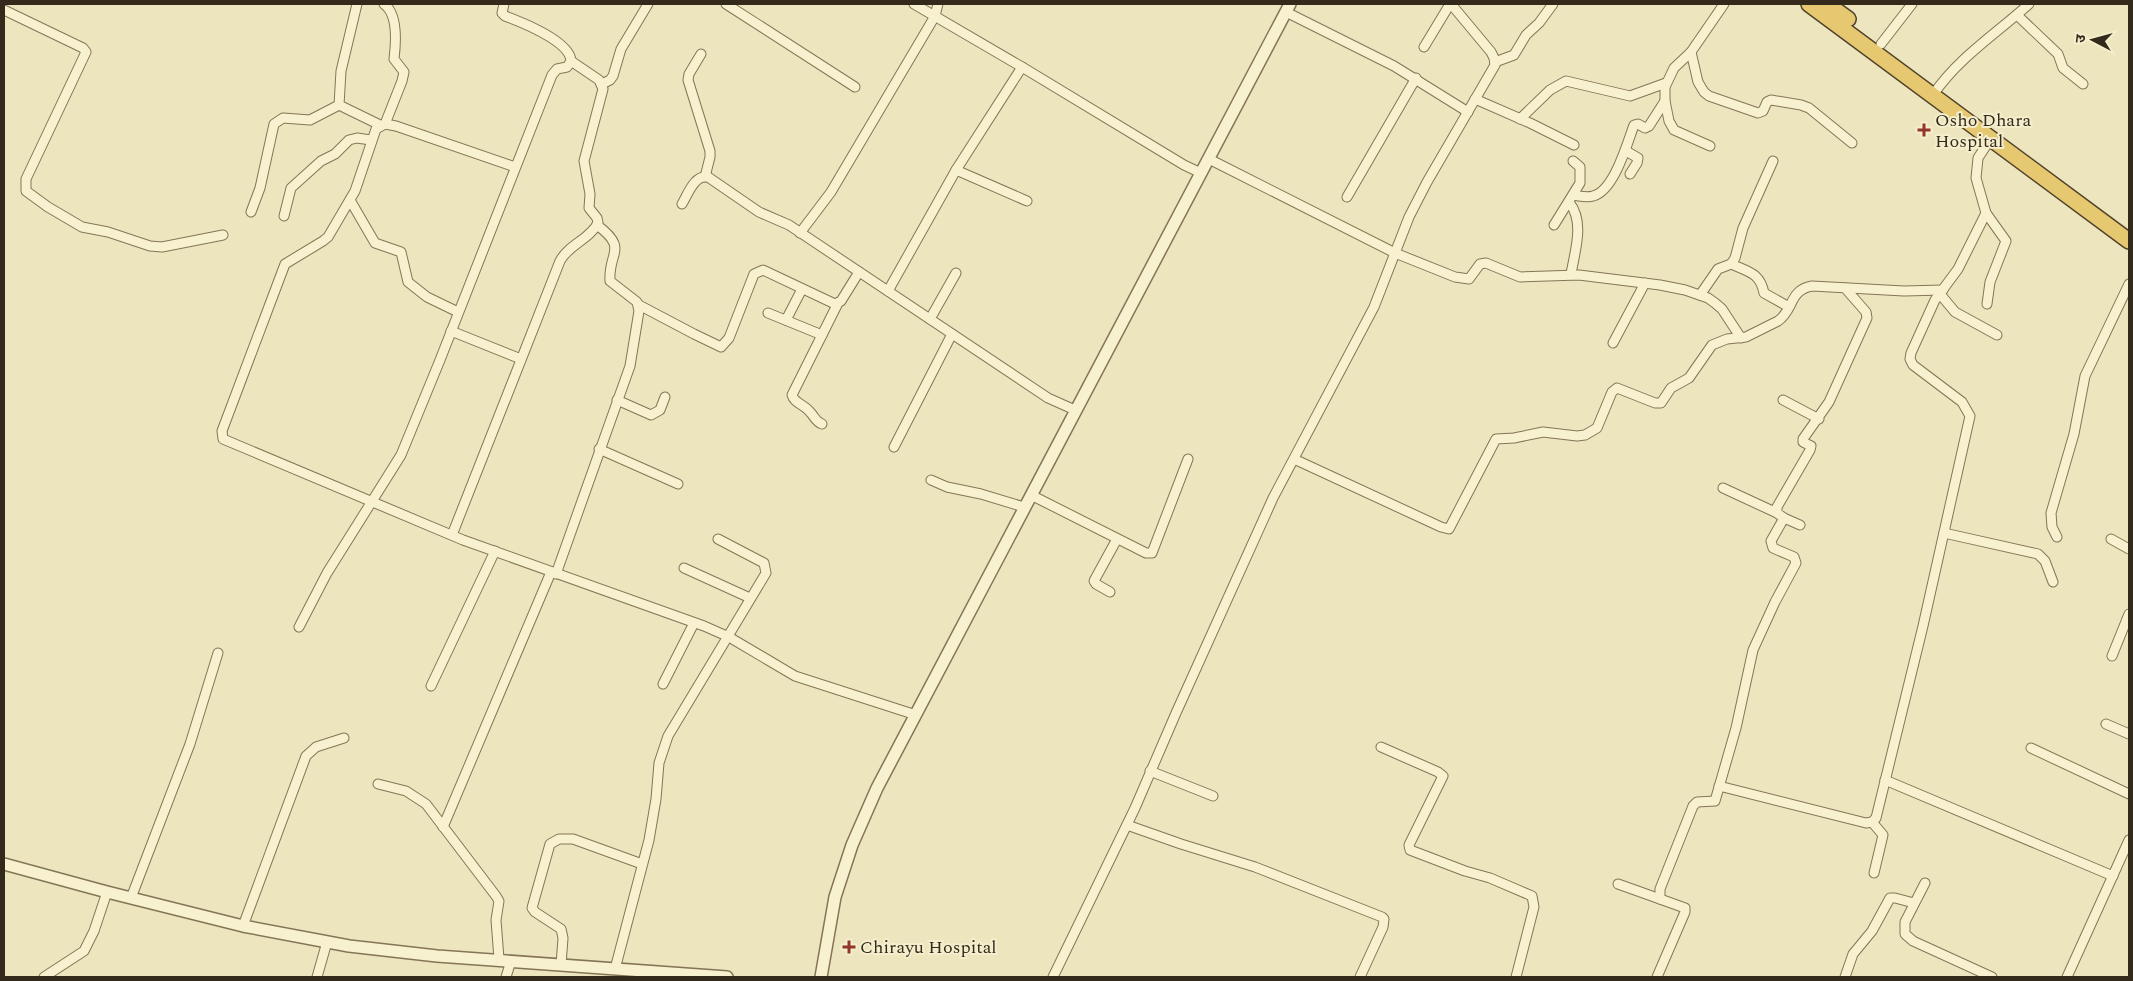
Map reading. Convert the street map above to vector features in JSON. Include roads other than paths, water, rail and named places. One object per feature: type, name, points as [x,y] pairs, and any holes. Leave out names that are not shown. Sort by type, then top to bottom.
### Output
[{"type":"highway","points":[[1809,4],[1936,91],[2129,229]]},
{"type":"highway","points":[[1827,4],[1881,44],[1991,138],[2129,241]]},
{"type":"street","points":[[339,105],[341,71],[357,4]]},
{"type":"street","points":[[384,4],[391,11],[392,16],[395,44],[394,59],[404,72],[400,86],[382,124],[376,128],[359,180],[350,200],[323,241],[285,264],[222,435],[229,442],[452,536],[729,637],[795,676],[916,715]]},
{"type":"street","points":[[452,536],[562,256],[591,233],[597,225],[597,218],[589,208],[590,194],[584,161],[602,94],[602,84],[592,74],[571,61],[568,53],[546,34],[505,16],[502,12],[504,4]]},
{"type":"street","points":[[602,84],[613,76],[621,49],[648,4]]},
{"type":"street","points":[[726,4],[854,87]]},
{"type":"street","points":[[914,4],[1184,165],[1201,173]]},
{"type":"street","points":[[800,233],[838,180],[935,16],[938,4]]},
{"type":"street","points":[[1424,47],[1450,4],[1491,52],[1495,62]]},
{"type":"street","points":[[1052,977],[1127,825],[1242,563],[1340,369],[1365,326],[1423,190],[1495,62],[1514,55],[1526,35],[1540,23],[1553,4]]},
{"type":"street","points":[[1710,146],[1674,130],[1669,120],[1665,101],[1666,84],[1674,68],[1691,52],[1724,4]]},
{"type":"street","points":[[1881,44],[1912,4]]},
{"type":"street","points":[[1936,91],[1978,45],[2029,4]]},
{"type":"street","points":[[821,977],[835,897],[852,845],[877,788],[1288,8],[1416,78],[1468,112]]},
{"type":"street","points":[[4,10],[85,50],[85,57],[26,180],[25,187],[31,195],[72,222],[92,230],[156,248],[224,235]]},
{"type":"street","points":[[2017,15],[2058,54],[2063,68],[2083,84]]},
{"type":"street","points":[[1691,52],[1700,88],[1709,96],[1758,113],[1763,111],[1767,102],[1771,100],[1804,106],[1813,110],[1852,143]]},
{"type":"street","points":[[682,204],[696,180],[704,176],[710,157],[710,151],[688,80],[689,74],[701,54]]},
{"type":"street","points":[[299,627],[327,573],[401,455],[552,75],[557,69],[567,67],[571,61]]},
{"type":"street","points":[[888,291],[956,170],[1022,67]]},
{"type":"street","points":[[1347,197],[1416,78]]},
{"type":"street","points":[[1520,119],[1561,82],[1573,81],[1630,96],[1666,84]]},
{"type":"street","points":[[1475,99],[1574,145]]},
{"type":"street","points":[[1571,198],[1592,196],[1602,192],[1626,151],[1634,125],[1638,124],[1645,128],[1649,126],[1665,101]]},
{"type":"street","points":[[339,105],[382,124],[515,167]]},
{"type":"street","points":[[251,212],[260,188],[274,124],[283,118],[310,120],[339,105]]},
{"type":"street","points":[[284,216],[291,188],[321,161],[335,154],[349,140],[357,138],[371,140]]},
{"type":"street","points":[[1987,304],[1990,282],[2006,241],[1986,212],[1975,173],[1978,158],[1991,138]]},
{"type":"street","points":[[1626,151],[1638,158],[1630,174]]},
{"type":"street","points":[[1209,159],[1395,253],[1462,279],[1469,278],[1484,263],[1520,277],[1571,274],[1685,290],[1708,298],[1722,309],[1741,338]]},
{"type":"street","points":[[1554,225],[1580,183],[1580,166],[1573,161]]},
{"type":"street","points":[[1700,296],[1718,269],[1731,264],[1736,254],[1743,228],[1773,161]]},
{"type":"street","points":[[956,170],[1027,201]]},
{"type":"street","points":[[704,176],[759,212],[789,225],[1048,398],[1075,410]]},
{"type":"street","points":[[1571,198],[1578,221],[1571,274]]},
{"type":"street","points":[[350,200],[376,242],[401,252],[408,282],[427,297],[458,312]]},
{"type":"street","points":[[1719,786],[1866,823],[1872,822],[1876,818],[1970,416],[1962,402],[1913,365],[1910,359],[1932,305],[1958,269],[1986,212]]},
{"type":"street","points":[[597,225],[610,236],[615,245],[610,281],[639,305],[721,347],[729,338],[757,271],[763,270],[831,302],[838,303]]},
{"type":"street","points":[[1731,264],[1755,275],[1762,282],[1764,293],[1789,307]]},
{"type":"street","points":[[822,424],[815,420],[810,411],[793,399],[792,395],[838,303],[859,272]]},
{"type":"street","points":[[930,319],[956,273]]},
{"type":"street","points":[[1613,342],[1645,283]]},
{"type":"street","points":[[2057,537],[2052,527],[2051,513],[2074,434],[2084,376],[2129,284]]},
{"type":"street","points":[[1294,459],[1441,528],[1449,529],[1496,439],[1514,438],[1543,432],[1577,436],[1585,435],[1596,428],[1614,390],[1621,388],[1658,404],[1671,388],[1689,378],[1712,345],[1727,339],[1741,338],[1778,320],[1782,317],[1799,290],[1804,287],[1942,292]]},
{"type":"street","points":[[1660,899],[1660,889],[1693,806],[1697,802],[1715,801],[1736,728],[1753,650],[1775,602],[1796,563],[1794,557],[1771,546],[1780,516],[1777,507],[1810,450],[1811,446],[1803,442],[1802,439],[1829,402],[1867,318],[1866,312],[1845,288]]},
{"type":"street","points":[[786,320],[802,289]]},
{"type":"street","points":[[1942,292],[1955,312],[1997,335]]},
{"type":"street","points":[[443,827],[554,573],[630,366],[639,305]]},
{"type":"street","points":[[768,313],[822,335]]},
{"type":"street","points":[[451,331],[521,359]]},
{"type":"street","points":[[894,447],[952,334]]},
{"type":"street","points":[[617,400],[651,415],[660,410],[665,397]]},
{"type":"street","points":[[1783,400],[1819,418]]},
{"type":"street","points":[[599,449],[678,484]]},
{"type":"street","points":[[1030,495],[1146,553],[1152,553],[1188,459]]},
{"type":"street","points":[[931,480],[947,487],[981,494],[1024,507]]},
{"type":"street","points":[[1723,488],[1800,525]]},
{"type":"street","points":[[1944,533],[2038,554],[2045,561],[2053,582]]},
{"type":"street","points":[[615,969],[652,825],[659,763],[668,736],[766,574],[766,566],[718,539]]},
{"type":"street","points":[[1110,592],[1094,581],[1117,539]]},
{"type":"street","points":[[2111,539],[2129,549]]},
{"type":"street","points":[[431,686],[495,551]]},
{"type":"street","points":[[684,568],[750,598]]},
{"type":"street","points":[[2112,656],[2129,614]]},
{"type":"street","points":[[663,684],[694,623]]},
{"type":"street","points":[[130,898],[190,744],[218,653]]},
{"type":"street","points":[[2106,724],[2129,734]]},
{"type":"street","points":[[243,926],[306,756],[316,747],[344,738]]},
{"type":"street","points":[[1381,746],[1443,776],[1409,844],[1410,850],[1465,871],[1490,878],[1532,896],[1534,907],[1516,977]]},
{"type":"street","points":[[2031,748],[2129,794]]},
{"type":"street","points":[[1150,771],[1212,796]]},
{"type":"street","points":[[1885,780],[2113,876]]},
{"type":"street","points":[[378,784],[399,788],[426,804],[499,901],[496,920],[505,960],[506,977]]},
{"type":"street","points":[[1872,822],[1883,835],[1874,873]]},
{"type":"street","points":[[1127,825],[1255,867],[1382,917],[1384,919],[1383,927],[1360,977]]},
{"type":"street","points":[[562,965],[563,938],[561,929],[532,908],[550,844],[559,839],[573,839],[642,864]]},
{"type":"street","points":[[2067,977],[2129,840]]},
{"type":"street","points":[[4,864],[243,926],[327,942],[437,956],[615,969],[652,974],[727,977]]},
{"type":"street","points":[[1925,883],[1904,926],[1908,937],[1992,977]]},
{"type":"street","points":[[1618,884],[1681,905],[1684,908],[1685,912],[1657,977]]},
{"type":"street","points":[[44,977],[84,951],[94,931],[107,892]]},
{"type":"street","points":[[1845,977],[1853,954],[1872,930],[1890,898],[1914,903]]},
{"type":"street","points":[[317,977],[327,942]]},
{"type":"place","name":"Osho Dhara Hospital","points":[[1924,130]]},
{"type":"place","name":"Chirayu Hospital","points":[[849,947]]}]
